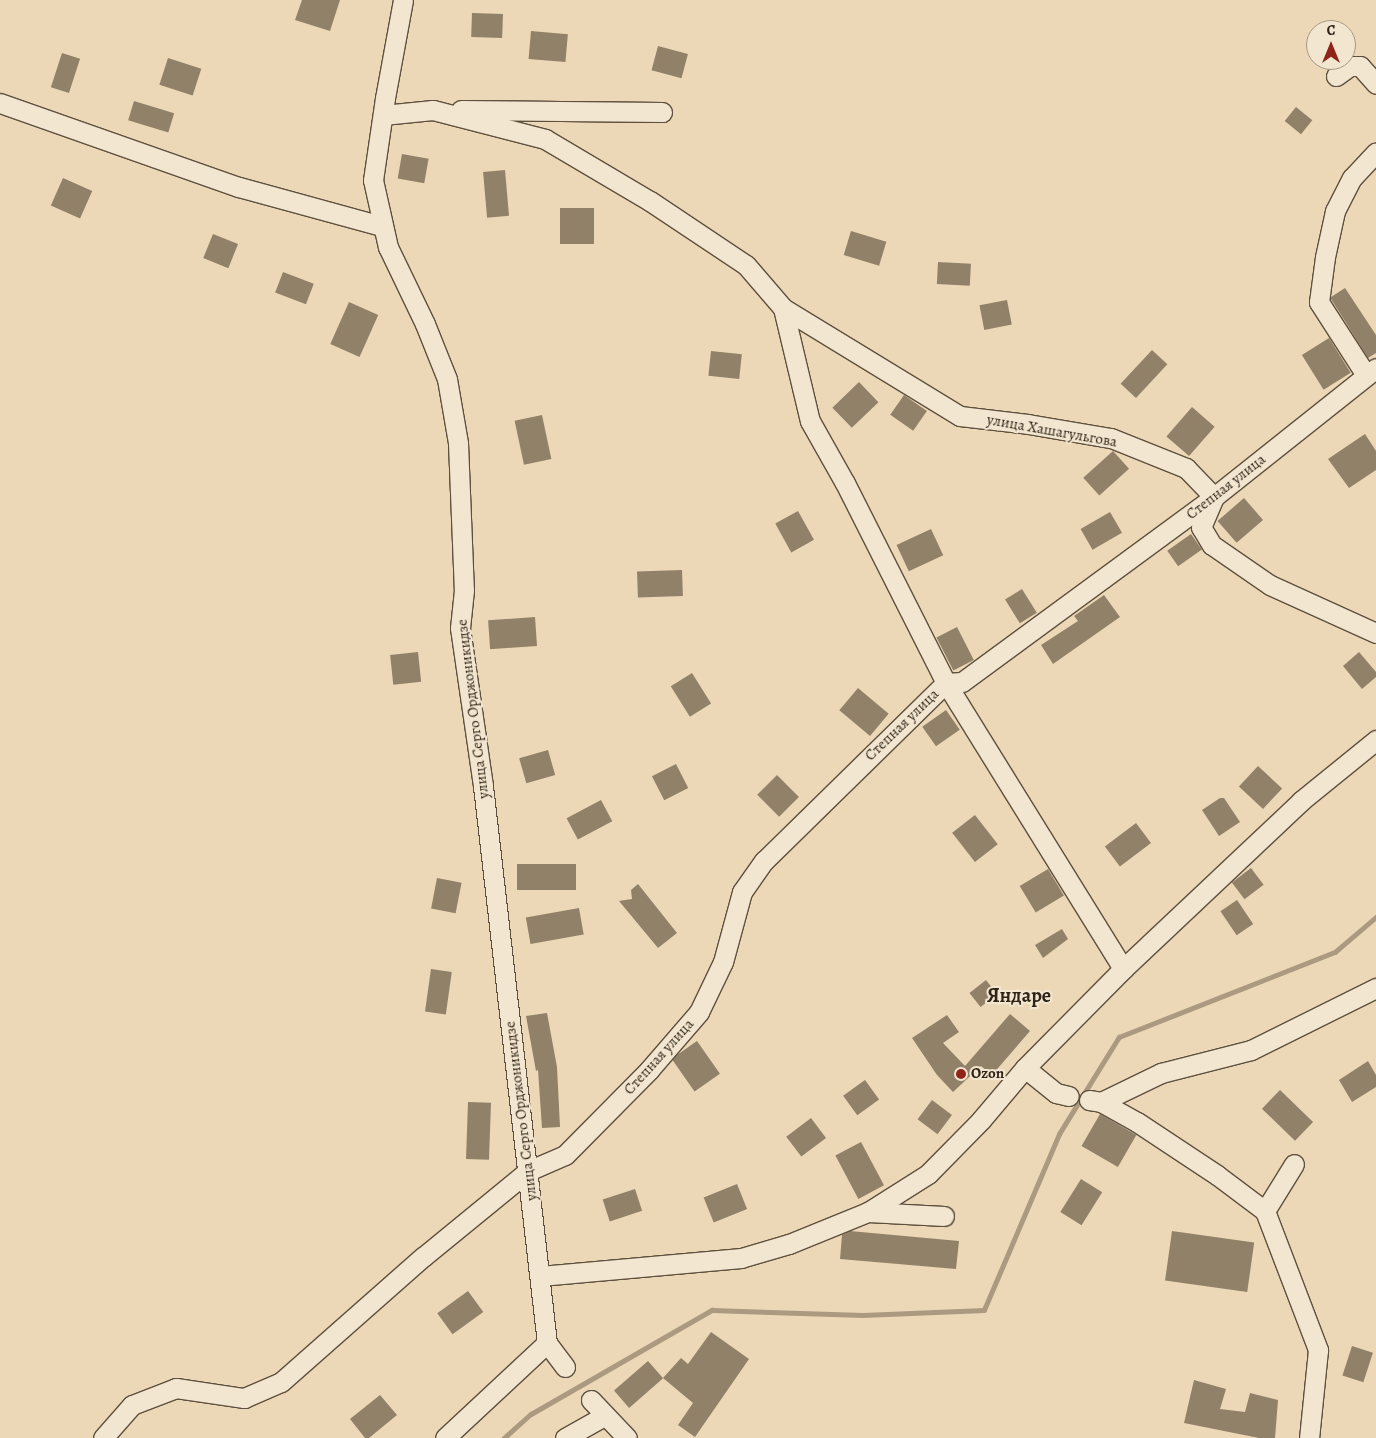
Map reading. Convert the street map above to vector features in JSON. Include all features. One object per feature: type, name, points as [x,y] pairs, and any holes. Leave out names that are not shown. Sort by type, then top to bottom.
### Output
[{"type":"street","name":"улица Серго Орджоникидзе","points":[[403,0],[373,180],[388,247],[425,324],[447,379],[458,443],[464,590],[460,628],[483,786],[547,1344]]},
{"type":"street","points":[[1336,76],[1350,66],[1360,66],[1376,84]]},
{"type":"street","points":[[0,103],[239,187],[382,226]]},
{"type":"street","points":[[433,110],[545,139],[650,201],[746,266],[783,308],[810,421],[845,483],[946,682],[1123,969]]},
{"type":"street","points":[[383,116],[433,110],[662,112]]},
{"type":"street","points":[[1371,371],[1319,302],[1325,257],[1335,211],[1352,178],[1376,152]]},
{"type":"street","name":"улица Хашагульгова","points":[[783,308],[960,416],[1028,424],[1111,438],[1186,468],[1214,497]]},
{"type":"street","name":"Степная улица","points":[[103,1438],[132,1405],[176,1388],[244,1398],[281,1382],[416,1264],[528,1171],[565,1155],[649,1070],[699,1012],[723,962],[742,892],[764,861],[946,682],[962,682],[1214,497],[1371,371]]},
{"type":"street","points":[[1214,497],[1201,527],[1212,545],[1270,585],[1376,633]]},
{"type":"street","points":[[540,1276],[741,1258],[789,1244],[868,1212],[928,1174],[981,1120],[1025,1068],[1123,969],[1301,802],[1376,740]]},
{"type":"street","points":[[1309,1438],[1318,1350],[1265,1211],[1209,1170],[1137,1122],[1095,1101],[1161,1073],[1251,1050],[1376,988]]},
{"type":"street","points":[[1025,1068],[1056,1094],[1070,1096]]},
{"type":"street","points":[[1265,1211],[1294,1164]]},
{"type":"street","points":[[868,1212],[944,1216]]},
{"type":"street","points":[[445,1438],[547,1344],[565,1367]]},
{"type":"street","points":[[591,1400],[604,1416],[627,1438]]},
{"type":"street","points":[[565,1438],[604,1416]]},
{"type":"building","points":[[302,0],[340,0],[330,31],[295,20]]},
{"type":"building","points":[[472,13],[503,14],[502,38],[471,37]]},
{"type":"building","points":[[531,31],[568,34],[565,62],[529,59]]},
{"type":"building","points":[[658,46],[688,54],[681,78],[652,70]]},
{"type":"building","points":[[62,53],[80,59],[69,93],[51,87]]},
{"type":"building","points":[[168,58],[201,69],[193,95],[159,85]]},
{"type":"building","points":[[134,101],[174,113],[168,132],[128,120]]},
{"type":"building","points":[[1296,107],[1312,120],[1301,134],[1285,121]]},
{"type":"building","points":[[402,154],[429,159],[424,183],[398,179]]},
{"type":"building","points":[[505,170],[509,216],[487,218],[483,172]]},
{"type":"building","points":[[63,178],[92,191],[80,218],[51,205]]},
{"type":"building","points":[[560,208],[594,208],[594,244],[560,244]]},
{"type":"building","points":[[851,231],[886,242],[879,266],[844,255]]},
{"type":"building","points":[[213,234],[238,244],[228,268],[203,258]]},
{"type":"building","points":[[938,262],[971,264],[970,286],[937,284]]},
{"type":"building","points":[[283,272],[314,284],[306,304],[275,293]]},
{"type":"building","points":[[1345,288],[1376,335],[1376,353],[1368,358],[1331,299],[1331,297]]},
{"type":"building","points":[[1007,300],[1012,325],[984,330],[980,305]]},
{"type":"building","points":[[349,302],[378,315],[360,357],[330,344]]},
{"type":"building","points":[[1329,338],[1351,373],[1324,390],[1302,355]]},
{"type":"building","points":[[1152,350],[1167,364],[1136,398],[1121,384]]},
{"type":"building","points":[[711,351],[742,354],[739,379],[708,376]]},
{"type":"building","points":[[859,382],[878,402],[852,428],[832,408]]},
{"type":"building","points":[[904,395],[927,411],[913,431],[890,415]]},
{"type":"building","points":[[1192,407],[1215,427],[1189,456],[1166,436]]},
{"type":"building","points":[[542,415],[551,459],[524,465],[515,421]]},
{"type":"building","points":[[1365,434],[1376,451],[1376,470],[1349,488],[1328,459]]},
{"type":"building","points":[[1113,451],[1129,469],[1099,496],[1083,478]]},
{"type":"building","points":[[1244,498],[1263,520],[1237,543],[1218,521]]},
{"type":"building","points":[[798,511],[814,540],[791,552],[775,524]]},
{"type":"building","points":[[1110,512],[1122,533],[1093,550],[1081,529]]},
{"type":"building","points":[[931,529],[943,555],[909,571],[897,545]]},
{"type":"building","points":[[1191,534],[1202,550],[1178,566],[1167,551]]},
{"type":"building","points":[[682,570],[683,596],[638,598],[637,572]]},
{"type":"building","points":[[1022,589],[1037,613],[1020,623],[1005,600]]},
{"type":"building","points":[[1104,595],[1120,617],[1053,664],[1041,645],[1078,621],[1074,616]]},
{"type":"building","points":[[535,617],[537,646],[490,649],[488,620]]},
{"type":"building","points":[[957,627],[974,660],[953,670],[937,637]]},
{"type":"building","points":[[418,652],[421,682],[393,685],[390,655]]},
{"type":"building","points":[[1359,652],[1376,672],[1376,677],[1362,689],[1343,666]]},
{"type":"building","points":[[692,673],[711,704],[690,717],[671,686]]},
{"type":"building","points":[[858,688],[889,714],[870,736],[839,710]]},
{"type":"building","points":[[946,710],[960,730],[936,746],[922,727]]},
{"type":"building","points":[[548,750],[555,775],[526,783],[519,758]]},
{"type":"building","points":[[676,764],[688,788],[664,800],[652,776]]},
{"type":"building","points":[[1258,766],[1282,789],[1263,809],[1239,786]]},
{"type":"building","points":[[777,775],[799,797],[779,817],[757,795]]},
{"type":"building","points":[[1220,798],[1224,798],[1240,822],[1219,836],[1202,810]]},
{"type":"building","points":[[601,800],[612,821],[578,840],[567,818]]},
{"type":"building","points":[[975,815],[998,844],[975,862],[952,833]]},
{"type":"building","points":[[1136,823],[1151,843],[1120,866],[1105,846]]},
{"type":"building","points":[[517,864],[576,864],[576,890],[517,890]]},
{"type":"building","points":[[1251,868],[1264,885],[1244,899],[1232,882]]},
{"type":"building","points":[[1048,869],[1064,896],[1036,913],[1020,886]]},
{"type":"building","points":[[437,878],[462,883],[456,913],[431,908]]},
{"type":"building","points":[[638,884],[677,933],[658,948],[619,901],[632,899],[631,890]]},
{"type":"building","points":[[1237,900],[1253,924],[1237,935],[1220,911]]},
{"type":"building","points":[[579,908],[584,935],[531,944],[526,917]]},
{"type":"building","points":[[1062,929],[1068,939],[1043,958],[1035,945]]},
{"type":"building","points":[[431,969],[452,972],[446,1015],[425,1012]]},
{"type":"building","points":[[986,980],[997,994],[981,1007],[969,993]]},
{"type":"building","points":[[547,1013],[557,1067],[560,1127],[542,1128],[538,1070],[536,1071],[526,1016]]},
{"type":"building","points":[[1010,1014],[1030,1031],[992,1075],[981,1066],[953,1092],[937,1075],[912,1038],[947,1015],[959,1032],[943,1043],[965,1066]]},
{"type":"building","points":[[697,1041],[720,1074],[695,1092],[672,1059]]},
{"type":"building","points":[[1368,1061],[1376,1075],[1376,1087],[1352,1102],[1339,1080]]},
{"type":"building","points":[[865,1080],[879,1099],[857,1115],[843,1096]]},
{"type":"building","points":[[1280,1090],[1313,1122],[1295,1141],[1262,1109]]},
{"type":"building","points":[[932,1100],[952,1115],[938,1134],[918,1119]]},
{"type":"building","points":[[468,1102],[491,1103],[489,1160],[466,1159]]},
{"type":"building","points":[[1100,1114],[1136,1135],[1118,1167],[1082,1146]]},
{"type":"building","points":[[811,1118],[826,1138],[801,1157],[786,1137]]},
{"type":"building","points":[[861,1142],[884,1185],[858,1199],[835,1156]]},
{"type":"building","points":[[1081,1179],[1102,1192],[1082,1225],[1060,1212]]},
{"type":"building","points":[[737,1184],[747,1209],[714,1223],[704,1197]]},
{"type":"building","points":[[635,1189],[642,1211],[610,1221],[603,1200]]},
{"type":"building","points":[[850,1231],[959,1241],[956,1269],[840,1259],[842,1235]]},
{"type":"building","points":[[1172,1231],[1254,1243],[1247,1292],[1165,1281]]},
{"type":"building","points":[[468,1291],[483,1312],[453,1334],[437,1313]]},
{"type":"building","points":[[711,1332],[749,1359],[695,1437],[678,1425],[693,1403],[663,1378],[681,1358],[688,1364]]},
{"type":"building","points":[[1352,1346],[1373,1353],[1363,1382],[1342,1375]]},
{"type":"building","points":[[648,1361],[663,1378],[629,1408],[614,1391]]},
{"type":"building","points":[[1194,1380],[1226,1389],[1220,1409],[1245,1412],[1250,1393],[1278,1400],[1275,1438],[1259,1438],[1184,1423]]},
{"type":"building","points":[[380,1395],[397,1415],[369,1438],[365,1438],[350,1419]]},
{"type":"waterway","points":[[504,1438],[531,1414],[712,1310],[863,1315],[984,1310],[1059,1134],[1119,1037],[1335,952],[1376,917]]},
{"type":"place","name":"Ozon","points":[[961,1074]]},
{"type":"district","name":"Яндаре","points":[[1019,995]]}]
